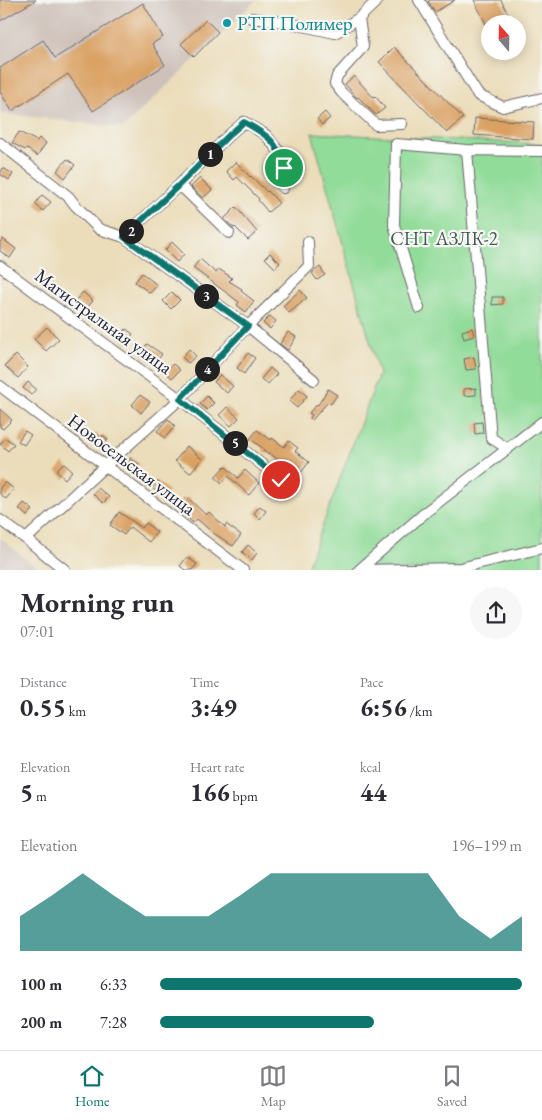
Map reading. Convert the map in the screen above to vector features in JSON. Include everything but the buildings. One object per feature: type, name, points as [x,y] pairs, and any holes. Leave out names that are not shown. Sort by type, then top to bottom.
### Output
[{"type":"street","points":[[252,18],[284,22],[335,33],[359,18],[378,0]]},
{"type":"street","points":[[419,0],[478,95],[503,107],[542,98]]},
{"type":"street","points":[[359,18],[363,47],[337,76],[335,84],[376,125],[402,124]]},
{"type":"street","points":[[124,237],[244,122],[266,135],[281,154],[284,168],[283,188]]},
{"type":"street","points":[[0,143],[70,197],[75,205],[99,229],[124,237],[248,326],[314,380]]},
{"type":"street","points":[[419,308],[394,225],[396,144],[467,150],[542,151]]},
{"type":"street","points":[[467,150],[491,438],[508,448]]},
{"type":"street","points":[[178,186],[185,190],[229,233]]},
{"type":"street","points":[[26,539],[180,399],[248,326],[310,266],[308,242]]},
{"type":"street","name":"Магистральная улица","points":[[0,266],[180,399],[281,480]]},
{"type":"street","name":"Новосельская улица","points":[[0,386],[243,570]]},
{"type":"street","points":[[359,570],[427,511],[542,422]]},
{"type":"street","points":[[0,520],[65,570]]},
{"type":"street","points":[[359,570],[460,568],[542,548]]},
{"type":"shaded area","points":[[0,0],[256,0],[123,128],[0,113]]},
{"type":"shaded area","points":[[0,538],[26,559],[41,570],[0,570]]},
{"type":"green space","name":"СНТ АЗЛК-2","points":[[312,133],[542,144],[542,570],[306,570],[379,374]]},
{"type":"place","name":"РТП Полимер","points":[[227,23]]},
{"type":"route","points":[[281,480],[180,399],[248,326],[124,237],[244,122],[266,135],[281,154],[284,168]]}]
